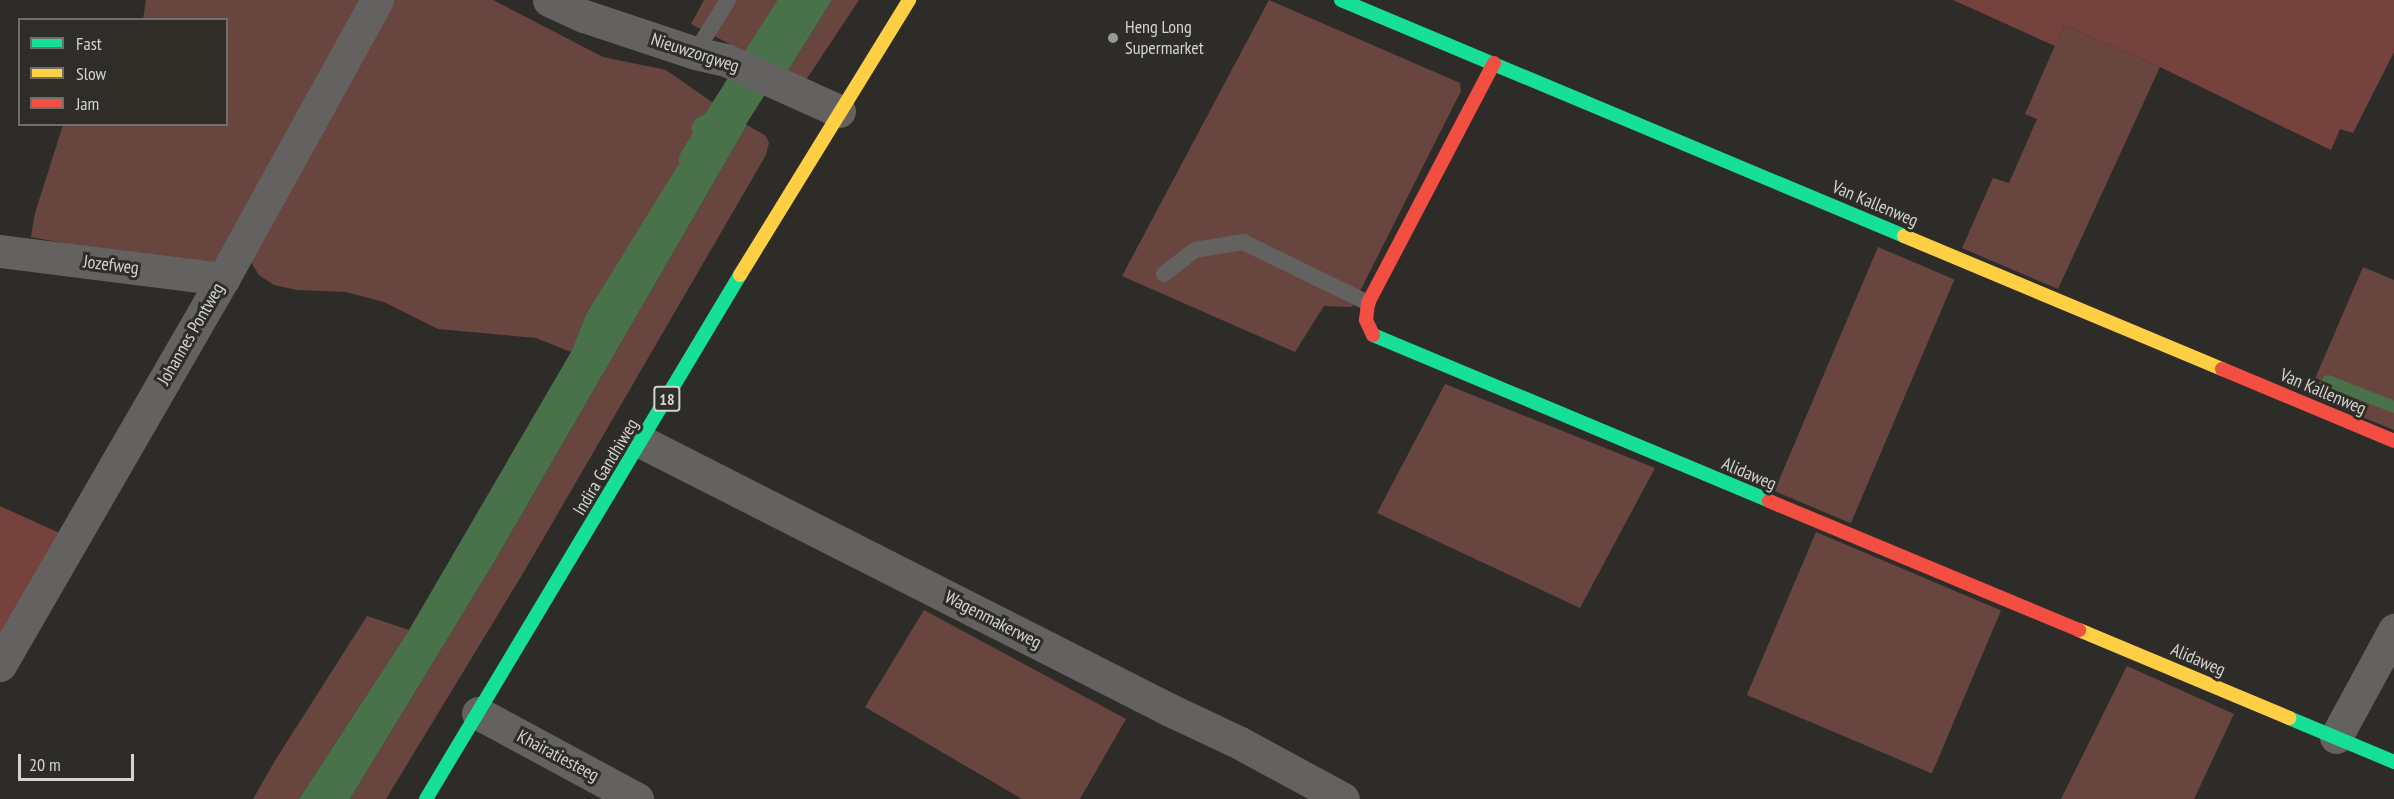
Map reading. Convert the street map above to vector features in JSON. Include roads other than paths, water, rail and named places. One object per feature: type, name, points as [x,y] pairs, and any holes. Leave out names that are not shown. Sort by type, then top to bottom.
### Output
[{"type":"street","name":"Johannes Pontweg","points":[[0,664],[223,279],[377,0]]},
{"type":"street","name":"Nieuwzorgweg","points":[[549,0],[584,16],[695,53],[726,60],[838,111]]},
{"type":"street","name":"Indira Gandhiweg","points":[[426,799],[642,442],[838,111],[909,0]]},
{"type":"street","name":"Van Kallenweg","points":[[1341,0],[2394,441]]},
{"type":"street","points":[[1368,303],[1494,63]]},
{"type":"street","name":"Jozefweg","points":[[0,251],[223,279]]},
{"type":"street","name":"Alidaweg","points":[[1368,303],[1366,320],[1373,335],[1381,340],[2394,762]]},
{"type":"street","name":"Wagenmakerweg","points":[[642,442],[1157,704],[1240,743],[1343,799]]},
{"type":"street","points":[[2336,737],[2394,630]]},
{"type":"street","name":"Khairatiesteeg","points":[[478,713],[637,799]]},
{"type":"lane","points":[[695,53],[728,0]]},
{"type":"lane","points":[[1164,274],[1195,250],[1243,242],[1368,303]]},
{"type":"waterway","points":[[699,161],[801,0]]},
{"type":"waterway","points":[[2328,381],[2394,407]]},
{"type":"place","name":"Heng Long Supermarket","points":[[1113,38]]}]
